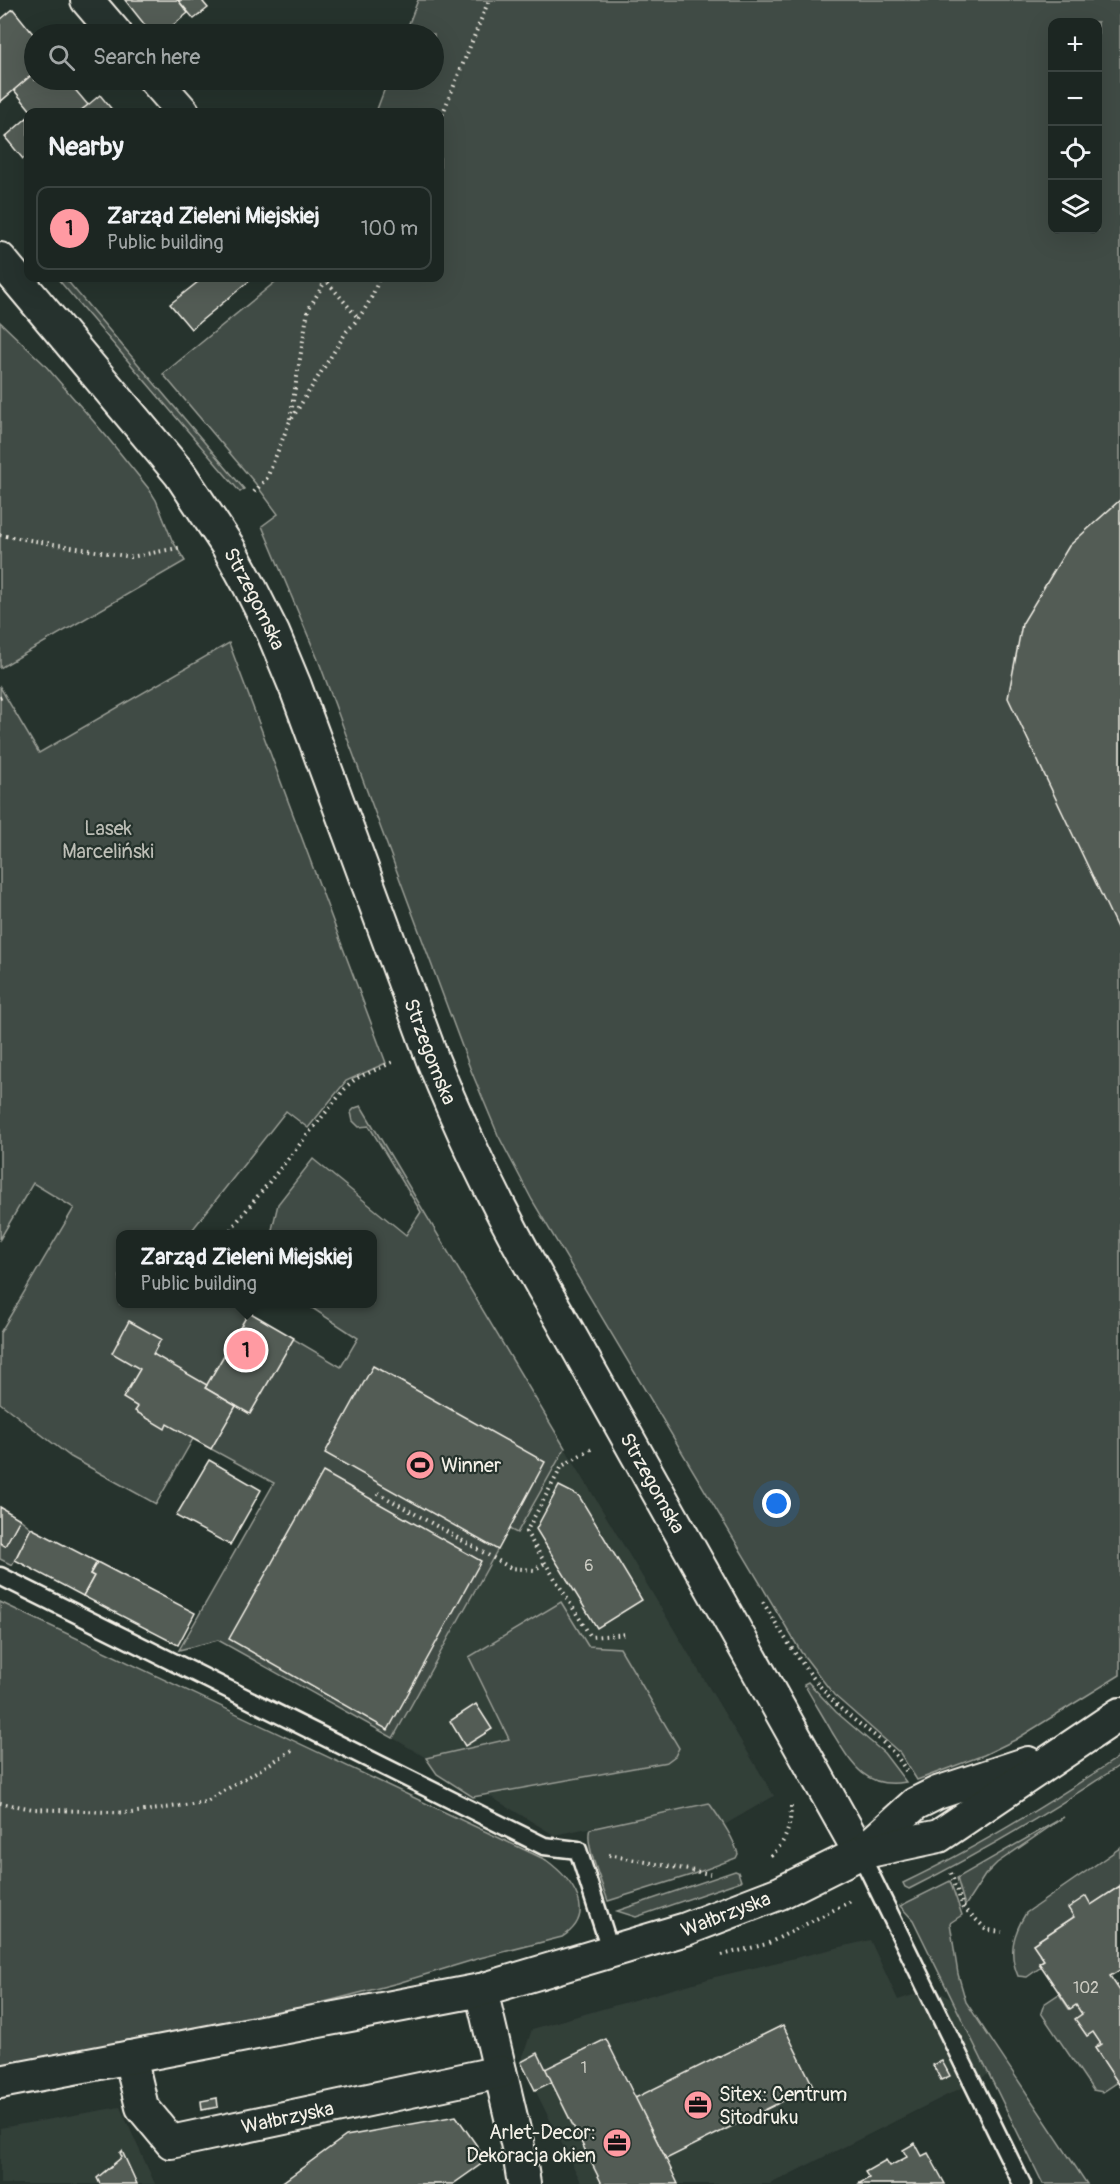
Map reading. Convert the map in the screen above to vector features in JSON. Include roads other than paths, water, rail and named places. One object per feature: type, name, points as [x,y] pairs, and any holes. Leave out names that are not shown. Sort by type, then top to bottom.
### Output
[{"type":"street","points":[[87,0],[107,24]]},
{"type":"street","points":[[164,90],[180,108]]},
{"type":"street","name":"Strzegomska","points":[[0,259],[180,474],[227,545],[249,585],[273,633],[295,686],[432,1058],[487,1186],[524,1256],[561,1317],[861,1853]]},
{"type":"street","name":"Wałbrzyska","points":[[0,2082],[481,1990],[686,1929],[762,1901],[861,1853],[939,1836],[1120,1714]]},
{"type":"street","points":[[481,1990],[518,2147],[524,2184]]},
{"type":"street","name":"Wałbrzyska","points":[[130,2057],[141,2108],[171,2142],[500,2072]]},
{"type":"lane","points":[[0,1576],[544,1846],[578,1850],[611,1952]]},
{"type":"lane","points":[[861,1853],[1022,2184]]},
{"type":"place","name":"Zarząd Zieleni Miejskiej","points":[[246,1350]]},
{"type":"place","name":"Winner","points":[[420,1465]]},
{"type":"place","name":"Sitex: Centrum Sitodruku","points":[[698,2105]]},
{"type":"place","name":"Arlet-Decor: Dekoracja okien","points":[[617,2143]]},
{"type":"park label","name":"Lasek Marceliński","points":[[108,840]]}]
